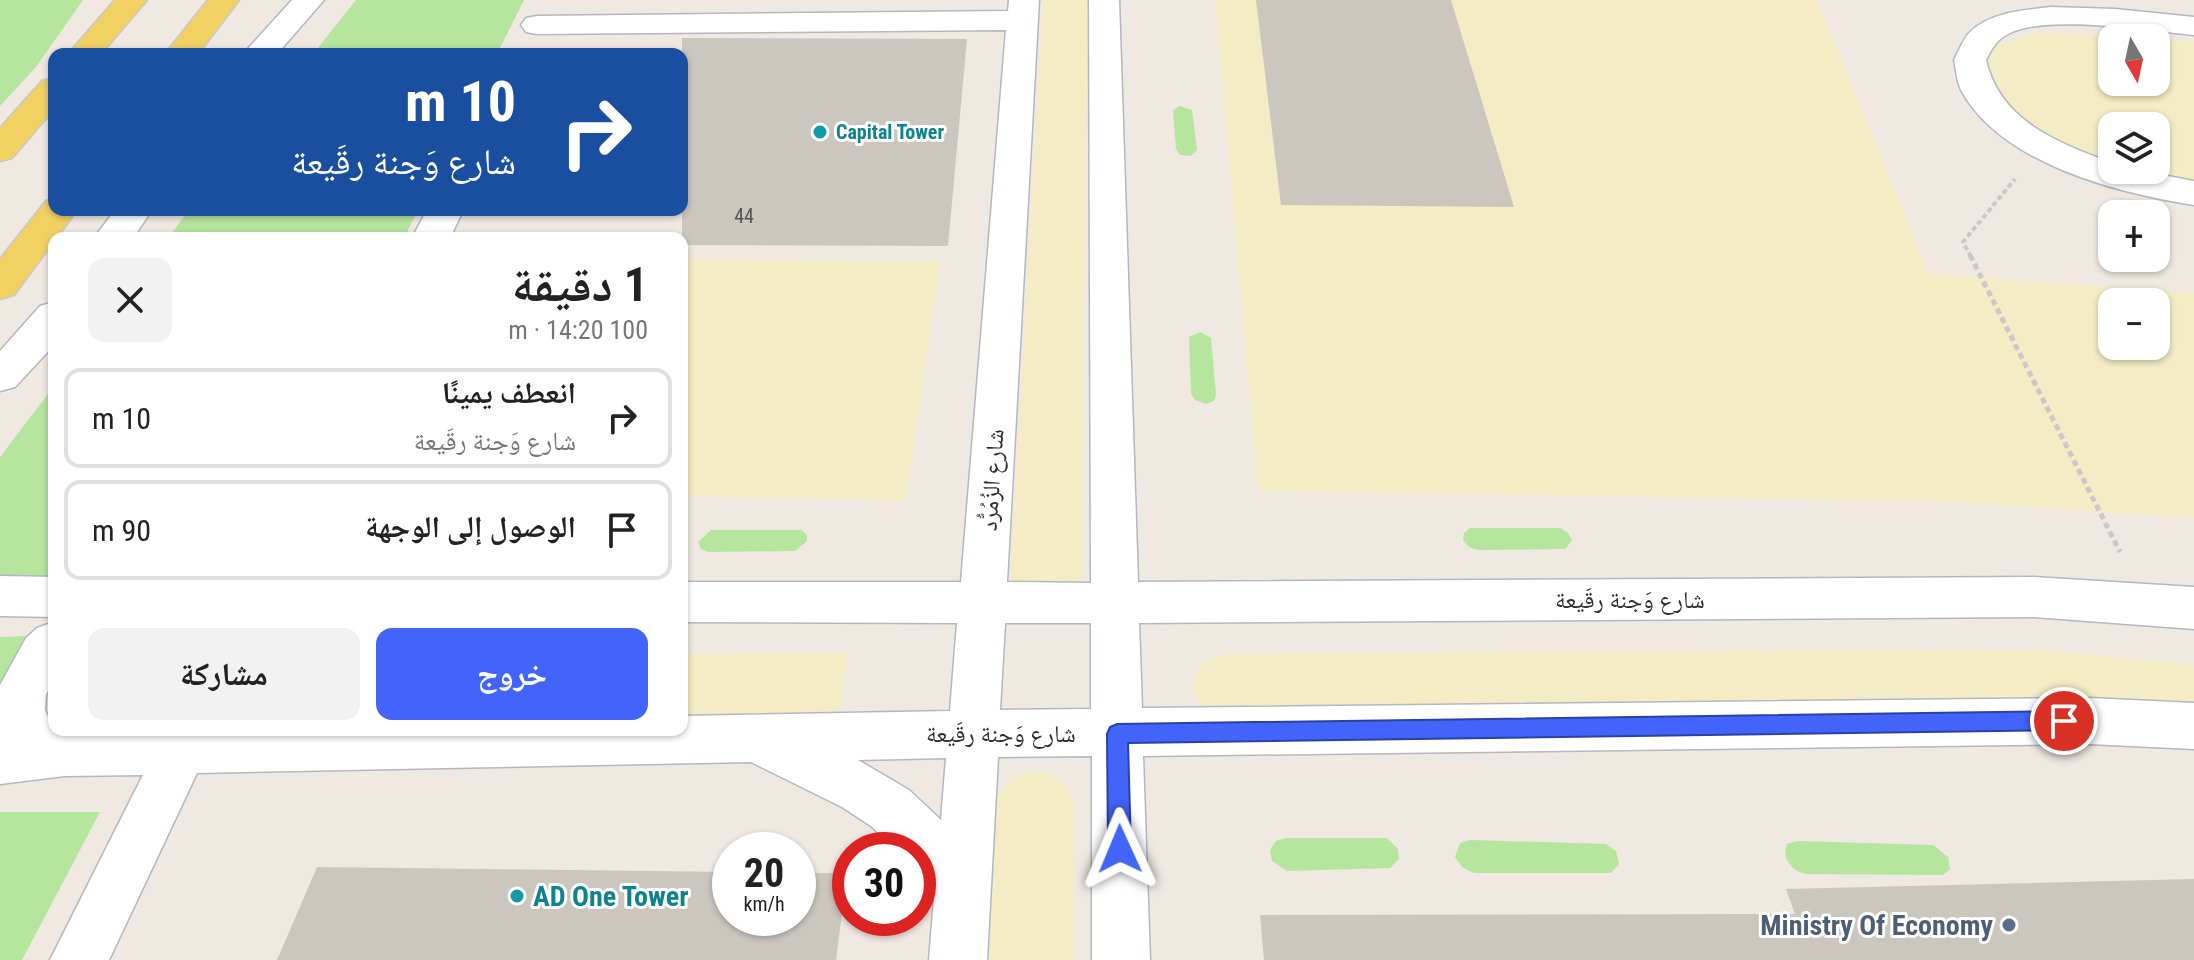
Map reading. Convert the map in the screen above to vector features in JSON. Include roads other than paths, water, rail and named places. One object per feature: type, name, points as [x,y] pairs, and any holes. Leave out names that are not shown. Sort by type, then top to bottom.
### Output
[{"type":"main road","points":[[80,48],[113,0]]},
{"type":"main road","points":[[89,48],[132,0]]},
{"type":"main road","points":[[186,48],[224,0]]},
{"type":"main road","points":[[0,150],[48,95]]},
{"type":"main road","points":[[0,285],[54,216]]},
{"type":"street","points":[[265,48],[309,0]]},
{"type":"street","points":[[1104,0],[1121,960]]},
{"type":"street","points":[[2194,26],[2069,16],[2035,8],[1982,37],[1970,60],[1978,90],[2006,122],[2052,152],[2111,176],[2194,193]]},
{"type":"street","points":[[526,48],[543,13],[1024,10]]},
{"type":"street","name":"شارع الزُمُرُّد","points":[[958,960],[1024,10]]},
{"type":"street","points":[[0,376],[48,324]]},
{"type":"street","points":[[0,596],[48,597]]},
{"type":"street","name":"شارع وَجنة رقَيعة","points":[[688,602],[1117,603],[2034,597],[2194,608]]},
{"type":"street","points":[[48,650],[29,672],[18,696],[17,718],[25,735],[42,747],[65,752]]},
{"type":"street","name":"شارع وَجنة رقَيعة","points":[[0,760],[65,752],[755,738],[2014,721],[2187,737]]},
{"type":"street","points":[[755,738],[863,790],[889,808],[940,859],[963,891]]},
{"type":"street","points":[[79,960],[182,750]]},
{"type":"place","name":"Capital Tower","points":[[820,132]]},
{"type":"place","name":"AD One Tower","points":[[517,896]]},
{"type":"place","name":"Ministry Of Economy","points":[[2009,925]]}]
